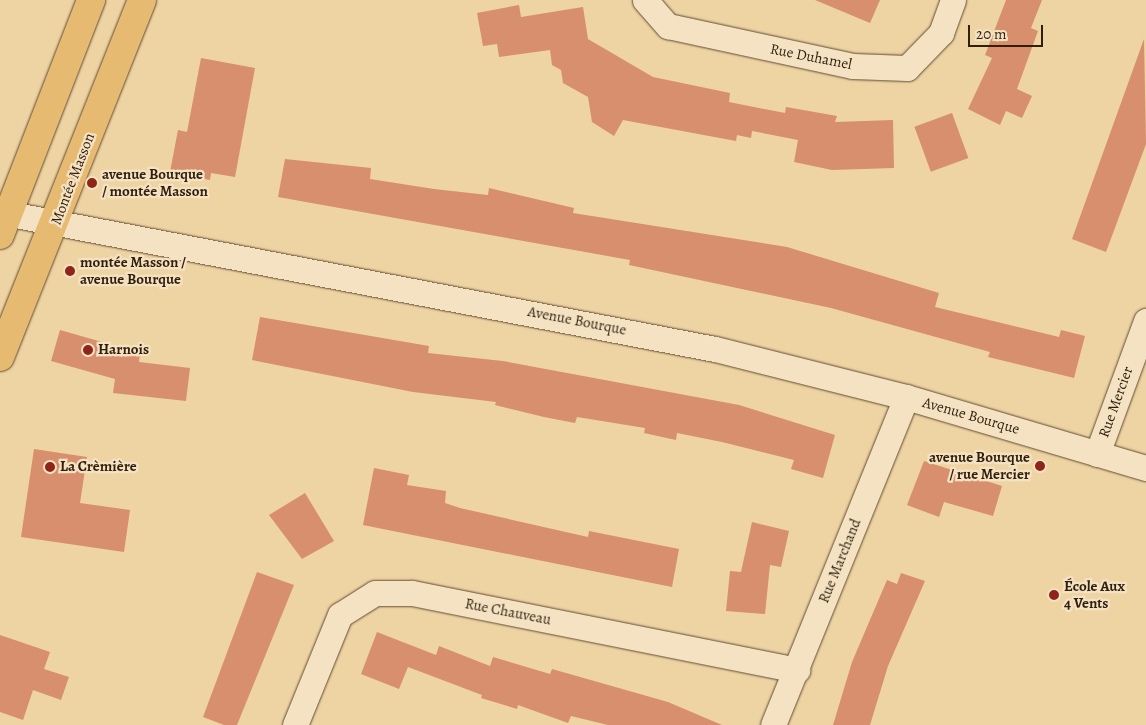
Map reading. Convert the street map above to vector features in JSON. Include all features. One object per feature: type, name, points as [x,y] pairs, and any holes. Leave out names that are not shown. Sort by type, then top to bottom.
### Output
[{"type":"main road","points":[[3,220],[90,0]]},
{"type":"main road","name":"Montée Masson","points":[[0,357],[56,222],[142,0]]},
{"type":"street","name":"Rue Duhamel","points":[[645,0],[668,26],[853,66],[907,68],[941,33],[953,0]]},
{"type":"street","name":"Avenue Bourque","points":[[3,220],[56,222],[677,341],[906,398],[1146,468]]},
{"type":"street","name":"Rue Mercier","points":[[1097,454],[1146,321]]},
{"type":"street","name":"Rue Marchand","points":[[773,725],[797,670],[906,398]]},
{"type":"street","name":"Rue Chauveau","points":[[295,725],[340,615],[375,593],[412,593],[797,670]]},
{"type":"building","points":[[815,0],[880,0],[870,23]]},
{"type":"building","points":[[1006,0],[1042,0],[1031,28],[1038,31],[1017,89],[1032,96],[1022,118],[1006,111],[1000,125],[968,109],[992,58],[985,55]]},
{"type":"building","points":[[519,5],[521,17],[583,7],[588,39],[653,77],[730,93],[729,102],[785,113],[786,107],[837,116],[835,122],[893,120],[894,168],[832,170],[794,162],[798,140],[752,131],[751,138],[737,135],[736,141],[623,120],[614,136],[592,122],[588,97],[563,83],[561,70],[552,65],[550,50],[499,57],[497,44],[483,46],[477,13]]},
{"type":"building","points":[[1144,39],[1146,144],[1106,252],[1072,239]]},
{"type":"building","points":[[201,58],[255,68],[235,177],[211,173],[210,180],[170,172],[178,130],[187,132]]},
{"type":"building","points":[[952,113],[968,158],[931,172],[914,127]]},
{"type":"building","points":[[285,159],[371,168],[370,179],[434,189],[488,195],[489,188],[574,208],[573,213],[787,247],[939,293],[935,307],[1059,337],[1061,330],[1085,336],[1074,378],[988,357],[990,352],[831,308],[629,265],[630,260],[278,197]]},
{"type":"building","points":[[260,317],[429,346],[428,353],[503,361],[739,405],[835,435],[823,478],[791,469],[794,460],[722,442],[677,433],[676,440],[644,433],[645,428],[577,417],[575,423],[495,405],[496,402],[413,392],[252,360]]},
{"type":"building","points":[[60,330],[109,344],[108,351],[140,354],[139,362],[190,368],[186,401],[113,393],[115,379],[51,361]]},
{"type":"building","points":[[34,449],[87,457],[80,503],[130,510],[124,552],[21,537]]},
{"type":"building","points":[[924,461],[1002,486],[993,516],[944,502],[939,517],[907,505]]},
{"type":"building","points":[[374,468],[409,475],[407,485],[446,491],[445,503],[460,508],[588,537],[589,531],[679,549],[672,587],[363,525]]},
{"type":"building","points":[[305,493],[334,541],[302,559],[269,515]]},
{"type":"building","points":[[752,522],[789,531],[781,567],[770,565],[765,614],[726,611],[730,571],[741,572]]},
{"type":"building","points":[[257,572],[294,585],[237,725],[224,725],[203,717]]},
{"type":"building","points":[[901,573],[925,581],[888,666],[870,725],[833,725],[852,662],[887,580],[897,584]]},
{"type":"building","points":[[377,632],[436,655],[439,646],[490,666],[493,657],[550,674],[552,669],[668,702],[722,725],[608,725],[571,716],[568,723],[518,705],[517,709],[481,698],[482,695],[408,667],[399,689],[361,674]]},
{"type":"building","points":[[0,635],[50,652],[44,669],[69,677],[61,700],[33,690],[23,720],[0,712]]},
{"type":"place","name":"avenue Bourque / montée Masson","points":[[92,183]]},
{"type":"place","name":"montée Masson / avenue Bourque","points":[[70,271]]},
{"type":"place","name":"Harnois","points":[[88,350]]},
{"type":"place","name":"avenue Bourque / rue Mercier","points":[[1040,466]]},
{"type":"place","name":"La Crèmière","points":[[50,467]]},
{"type":"place","name":"École Aux 4 Vents","points":[[1054,595]]}]
